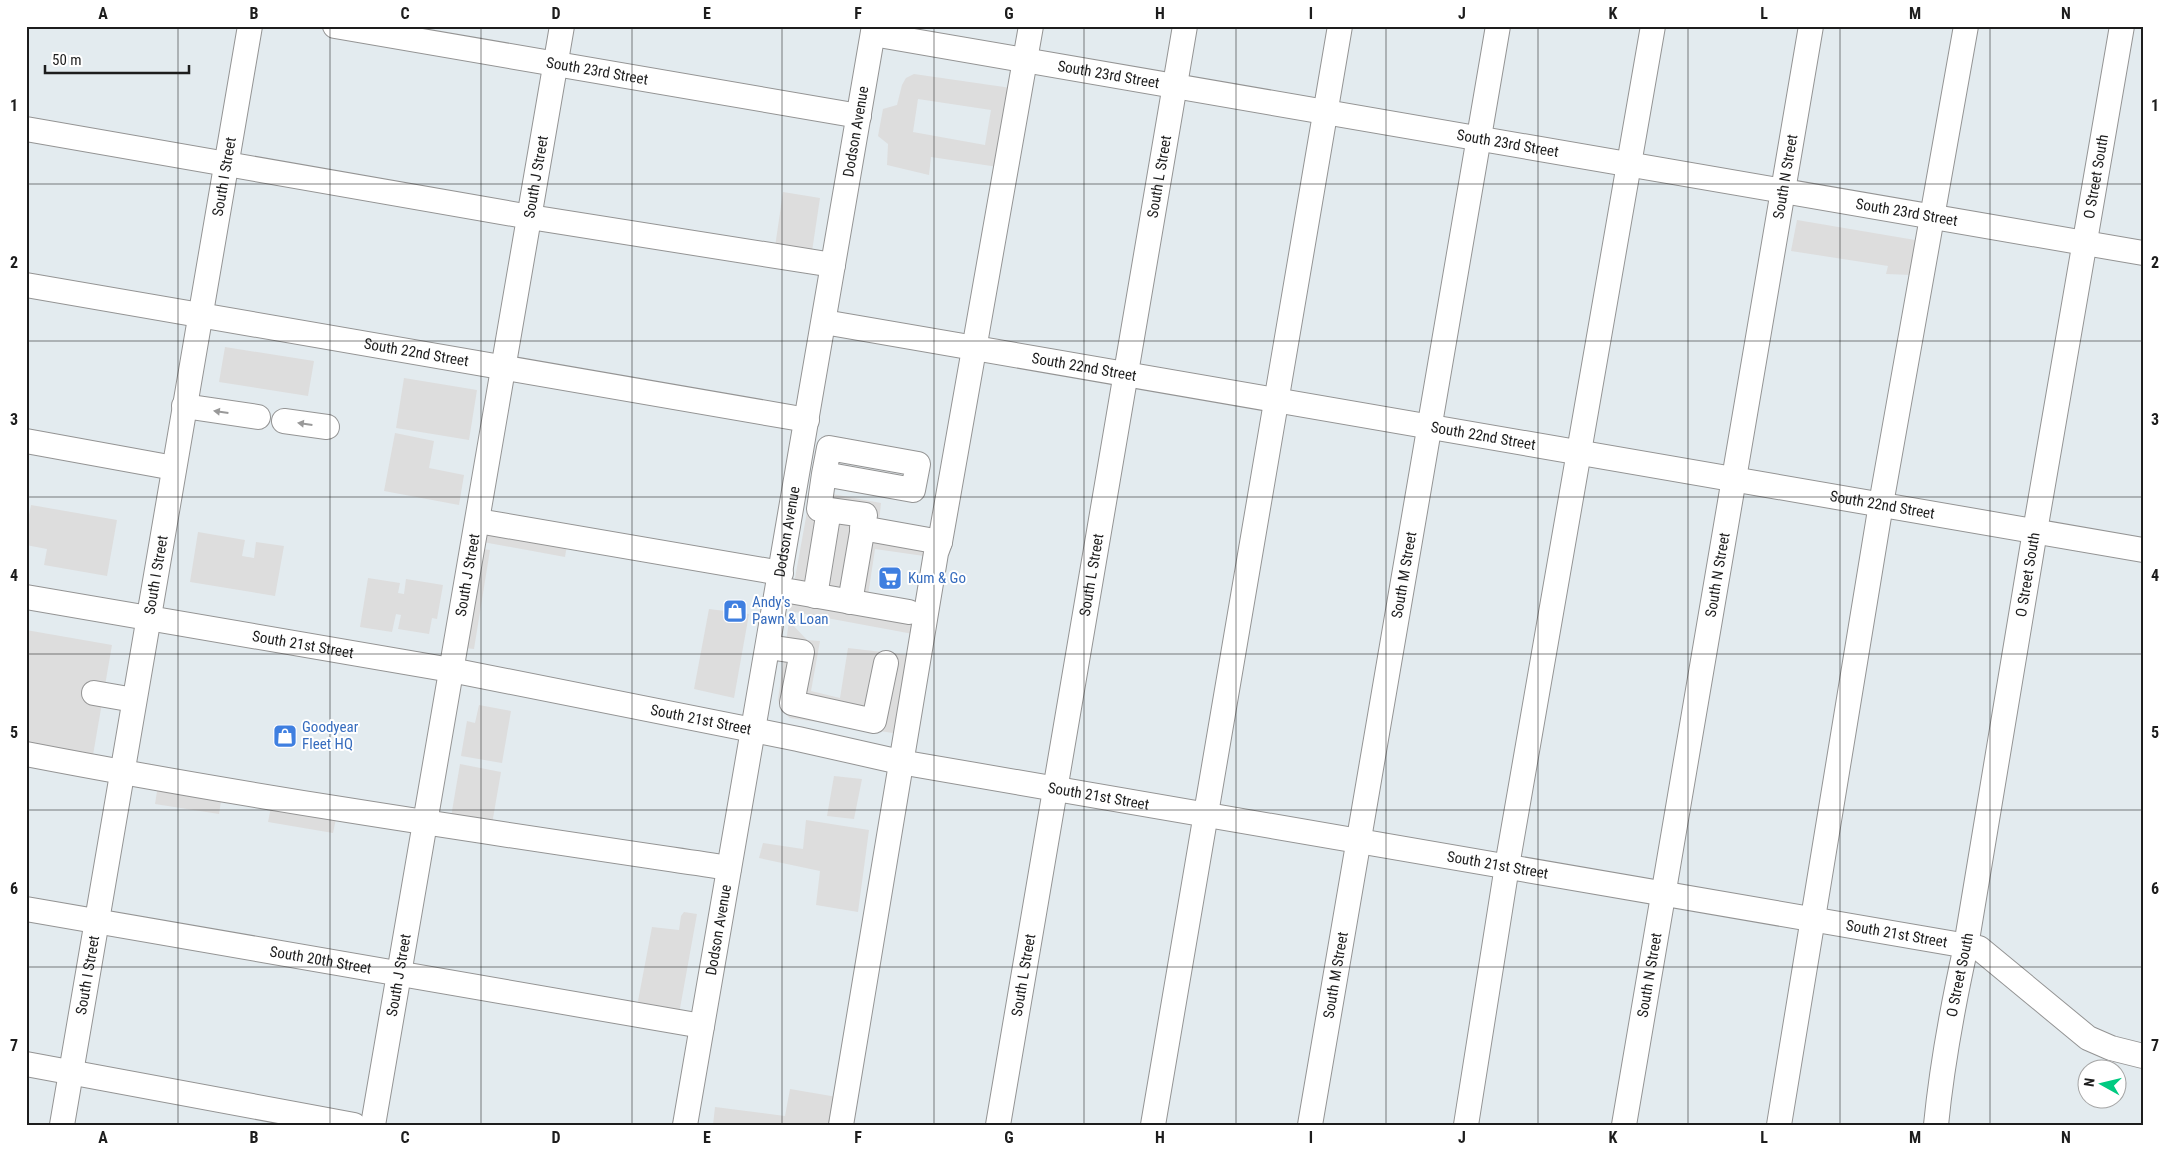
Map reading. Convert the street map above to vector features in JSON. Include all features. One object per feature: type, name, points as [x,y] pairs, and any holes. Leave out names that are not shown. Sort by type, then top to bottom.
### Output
[{"type":"street","name":"South I Street","points":[[62,1125],[250,26]]},
{"type":"street","name":"South 23rd Street","points":[[335,26],[859,116]]},
{"type":"street","name":"South J Street","points":[[373,1125],[562,26]]},
{"type":"street","points":[[842,1125],[900,762],[1031,26]]},
{"type":"street","name":"South L Street","points":[[998,1125],[1185,26]]},
{"type":"street","points":[[1153,1125],[1340,26]]},
{"type":"street","name":"South M Street","points":[[1310,1125],[1498,26]]},
{"type":"street","points":[[1466,1125],[1507,866],[1653,26]]},
{"type":"street","name":"South N Street","points":[[1624,1125],[1811,26]]},
{"type":"street","points":[[1779,1125],[1881,504],[1966,26]]},
{"type":"street","name":"O Street South","points":[[1936,1125],[1952,1008],[1966,946],[2035,530],[2122,26]]},
{"type":"street","name":"South 23rd Street","points":[[874,30],[1026,60],[2143,253]]},
{"type":"street","name":"Dodson Avenue","points":[[685,1125],[874,30]]},
{"type":"street","points":[[26,129],[530,217],[833,265]]},
{"type":"street","name":"South 22nd Street","points":[[26,285],[807,420]]},
{"type":"street","name":"South 22nd Street","points":[[824,322],[2143,550]]},
{"type":"street","points":[[184,406],[258,417]]},
{"type":"street","points":[[284,421],[327,427]]},
{"type":"street","points":[[26,441],[174,468]]},
{"type":"street","points":[[801,452],[826,466],[824,509],[815,596]]},
{"type":"street","points":[[792,504],[865,515],[850,602]]},
{"type":"street","points":[[478,521],[779,581],[815,596],[909,612]]},
{"type":"street","points":[[862,528],[940,542]]},
{"type":"street","name":"South 21st Street","points":[[26,597],[451,670],[900,762],[1978,948],[2088,1038],[2110,1048],[2143,1056]]},
{"type":"street","points":[[768,647],[802,652],[792,703]]},
{"type":"street","points":[[866,754],[886,663]]},
{"type":"street","points":[[94,693],[134,700]]},
{"type":"street","points":[[759,697],[874,721]]},
{"type":"street","points":[[26,754],[426,823],[729,868]]},
{"type":"street","name":"South 20th Street","points":[[26,909],[702,1026]]},
{"type":"street","points":[[26,1064],[354,1125]]},
{"type":"shaded area","points":[[914,74],[1011,88],[998,167],[931,157],[929,175],[887,165],[888,144],[878,136],[883,109],[897,105],[902,85],[906,78]],"holes":[[[918,99],[991,110],[985,145],[913,132]]]},
{"type":"shaded area","points":[[783,192],[820,198],[811,258],[774,254]]},
{"type":"shaded area","points":[[1797,220],[1921,241],[1912,275],[1886,274],[1888,266],[1791,251]]},
{"type":"shaded area","points":[[225,347],[314,361],[308,396],[219,382]]},
{"type":"shaded area","points":[[404,378],[477,390],[469,440],[396,428]]},
{"type":"shaded area","points":[[395,433],[434,441],[429,468],[464,475],[459,505],[384,491]]},
{"type":"shaded area","points":[[811,490],[881,503],[879,522],[930,530],[924,556],[875,549],[867,602],[917,611],[913,634],[789,611]]},
{"type":"shaded area","points":[[31,505],[117,520],[107,576],[44,565],[47,549],[26,545],[26,520],[28,520]]},
{"type":"shaded area","points":[[485,531],[567,545],[565,557],[483,542]]},
{"type":"shaded area","points":[[198,532],[245,540],[242,556],[254,558],[256,542],[284,546],[275,596],[190,582]]},
{"type":"shaded area","points":[[482,549],[490,550],[474,649],[465,648]]},
{"type":"shaded area","points":[[368,578],[400,583],[398,593],[404,594],[406,579],[443,585],[437,619],[432,618],[429,634],[398,629],[401,615],[396,614],[392,632],[360,627]]},
{"type":"shaded area","points":[[709,609],[749,614],[734,698],[694,689]]},
{"type":"shaded area","points":[[789,621],[807,640],[820,641],[811,691],[840,698],[848,648],[908,655],[893,733],[790,718],[783,711],[778,700]]},
{"type":"shaded area","points":[[26,630],[112,645],[93,755],[26,744]]},
{"type":"shaded area","points":[[479,705],[511,711],[502,763],[461,756],[467,721],[475,723]]},
{"type":"shaded area","points":[[460,764],[501,772],[492,824],[451,817]]},
{"type":"shaded area","points":[[834,776],[862,779],[854,819],[827,816]]},
{"type":"shaded area","points":[[158,785],[222,795],[219,814],[155,804]]},
{"type":"shaded area","points":[[272,802],[337,814],[333,833],[268,822]]},
{"type":"shaded area","points":[[806,820],[869,830],[858,912],[816,905],[820,871],[759,858],[763,843],[803,849]]},
{"type":"shaded area","points":[[684,912],[697,914],[679,1014],[642,1007],[638,1001],[652,927],[679,930],[681,916]]},
{"type":"shaded area","points":[[790,1089],[837,1097],[831,1125],[713,1125],[715,1107],[785,1116]]},
{"type":"place","name":"Kum & Go","points":[[890,578]]},
{"type":"place","name":"Andy's Pawn & Loan","points":[[735,611]]},
{"type":"place","name":"Goodyear Fleet HQ","points":[[285,736]]}]
